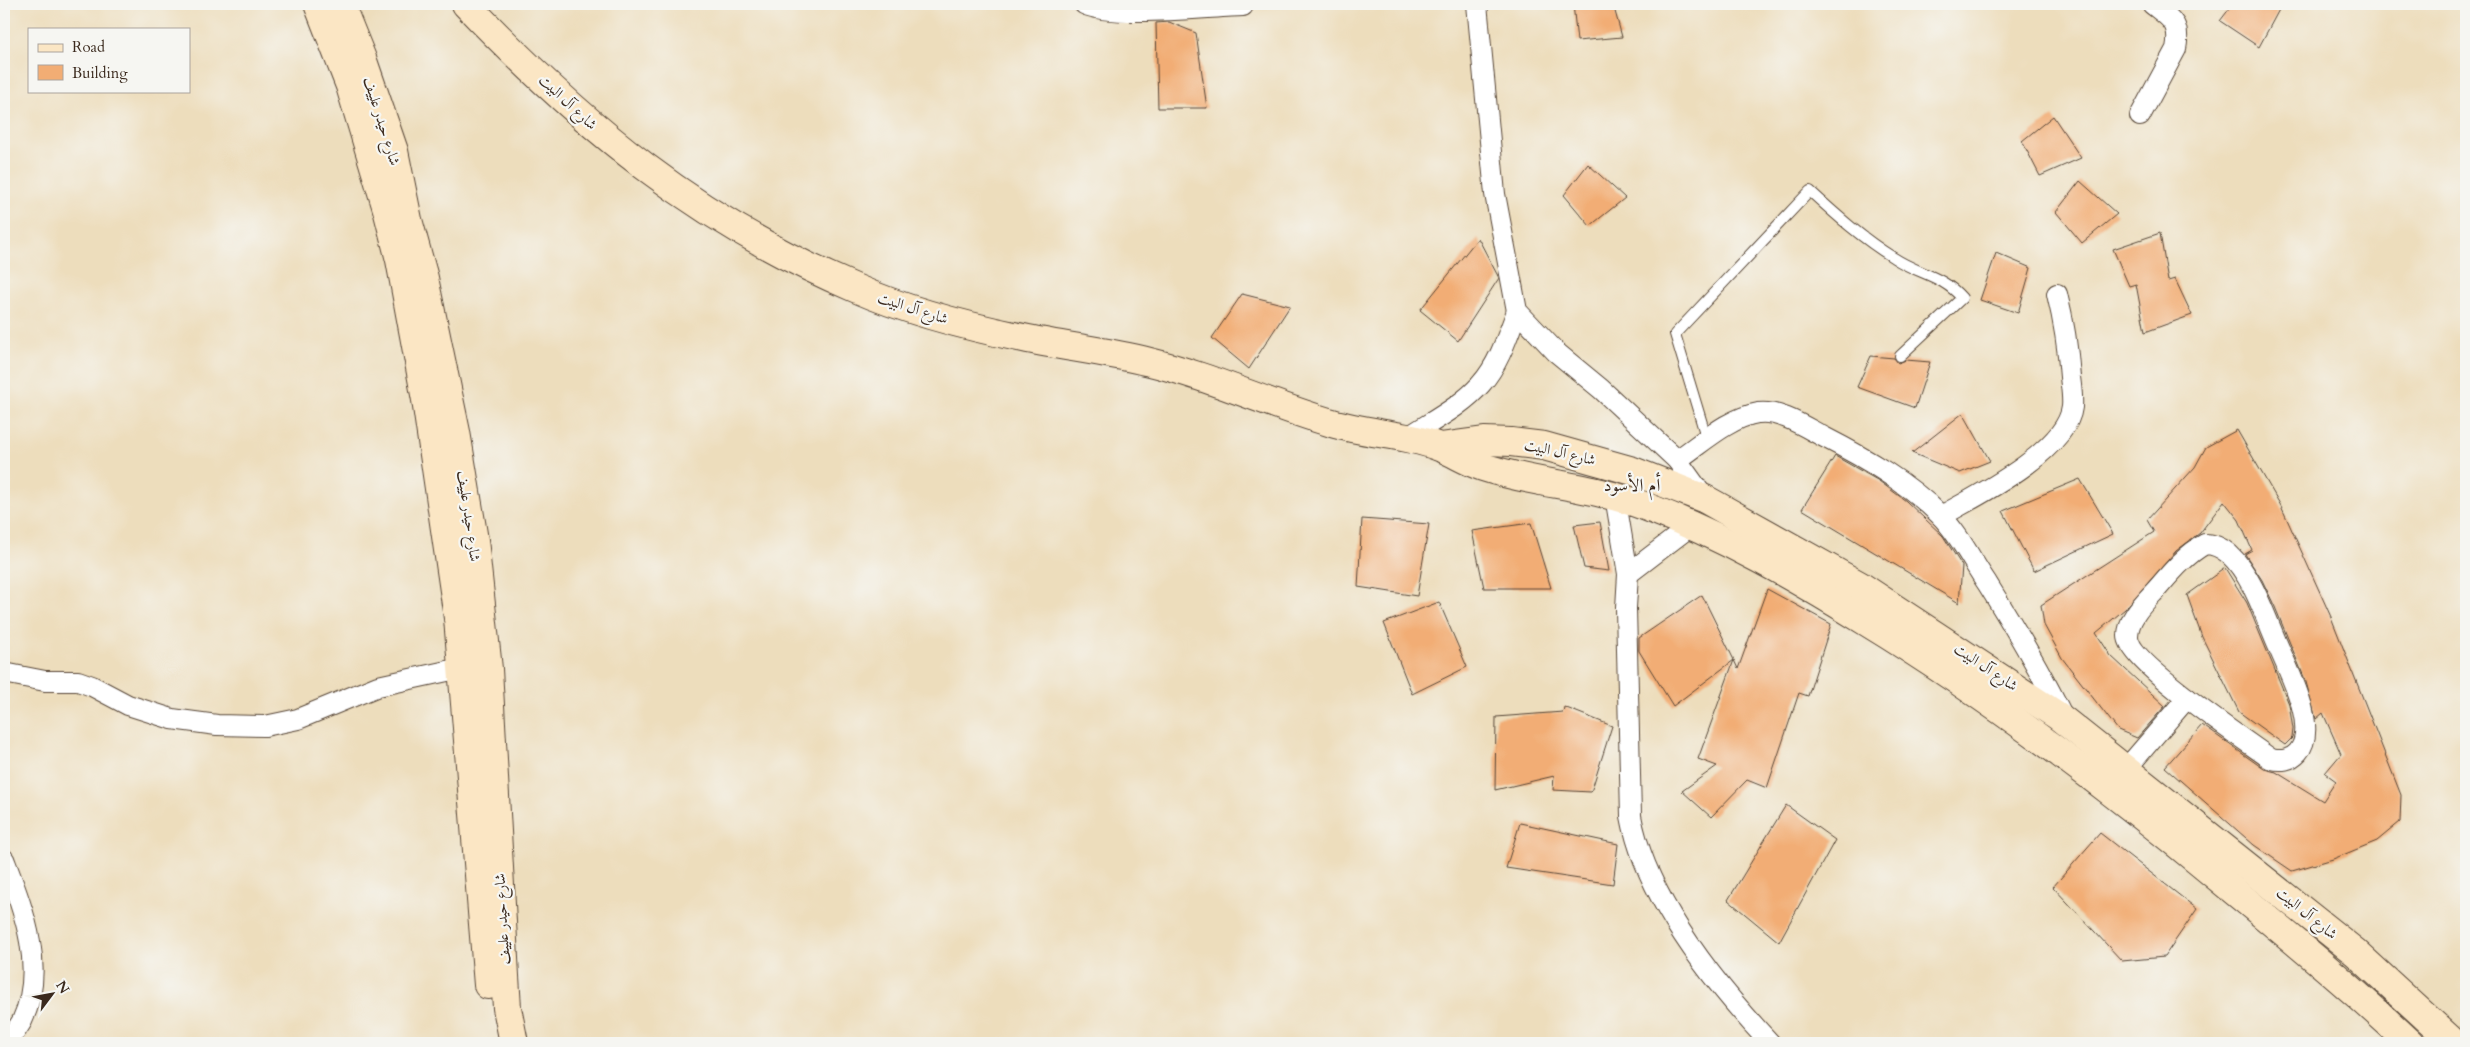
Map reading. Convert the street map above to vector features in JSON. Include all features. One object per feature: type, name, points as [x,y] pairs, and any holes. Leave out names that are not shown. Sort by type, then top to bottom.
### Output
[{"type":"street","name":"شارع حيدر علييف","points":[[318,4],[350,86],[387,209],[400,260],[426,400],[458,618],[480,906],[495,1043]]},
{"type":"street","name":"شارع حيدر علييف","points":[[340,4],[363,61],[394,151],[408,220],[424,278],[456,432],[474,540],[488,669],[505,976],[514,1043]]},
{"type":"street","name":"شارع آل البيت","points":[[466,4],[574,110],[631,158],[708,213],[790,258],[859,290],[960,323],[1172,368],[1333,424],[1440,447],[1486,468],[1615,496],[1692,525],[1761,544],[1859,585],[1986,667],[2066,722],[2355,952],[2454,1043]]},
{"type":"street","points":[[1084,4],[1099,9],[1145,10],[1243,6]]},
{"type":"street","points":[[1477,4],[1495,194],[1517,310],[1556,352],[1601,389],[1677,460],[1705,499]]},
{"type":"street","points":[[2140,116],[2176,49],[2178,36],[2174,22],[2152,4]]},
{"type":"street","points":[[1942,516],[2041,454],[2065,424],[2072,408],[2072,396],[2066,332],[2057,294]]},
{"type":"street","points":[[1405,439],[1460,403],[1481,384],[1500,353],[1517,310]]},
{"type":"street","points":[[1677,460],[1744,416],[1760,413],[1776,414],[1798,423],[1869,460],[1942,516],[1968,553],[2042,673],[2066,722]]},
{"type":"street","name":"شارع آل البيت","points":[[1440,447],[1484,441],[1544,446],[1633,471],[1705,499],[1761,544],[2026,726],[2164,832],[2358,993],[2410,1043]]},
{"type":"street","points":[[1615,496],[1628,574],[1626,608],[1631,816],[1635,840],[1656,888],[1694,950],[1716,982],[1770,1043]]},
{"type":"street","points":[[1628,574],[1692,525]]},
{"type":"street","points":[[2205,544],[2212,544],[2229,554],[2237,563],[2255,593],[2299,696],[2305,724],[2305,740],[2299,751],[2292,758],[2281,761],[2270,759],[2187,698],[2142,660],[2131,647],[2128,637],[2139,609],[2164,580],[2192,552],[2205,544]]},
{"type":"street","points":[[4,673],[30,679],[78,681],[92,686],[128,705],[172,719],[217,725],[265,726],[298,719],[378,686],[461,668]]},
{"type":"street","points":[[2126,769],[2187,698]]},
{"type":"street","points":[[4,859],[28,930],[33,969],[31,997],[22,1021],[7,1043]]},
{"type":"lane","points":[[1707,440],[1675,334],[1810,191],[1847,225],[1894,259],[1951,285],[1962,298],[1900,356]]},
{"type":"building","points":[[1573,4],[1613,4],[1622,37],[1577,41]]},
{"type":"building","points":[[2233,4],[2282,4],[2259,47],[2220,21]]},
{"type":"building","points":[[1169,22],[1196,33],[1207,108],[1158,108],[1156,23]]},
{"type":"building","points":[[2053,116],[2081,158],[2040,176],[2022,141]]},
{"type":"building","points":[[1588,164],[1625,198],[1590,226],[1564,195]]},
{"type":"building","points":[[2080,181],[2117,214],[2082,243],[2056,212]]},
{"type":"building","points":[[2160,233],[2168,281],[2175,279],[2192,315],[2145,332],[2136,284],[2129,286],[2113,249]]},
{"type":"building","points":[[1478,238],[1499,278],[1458,341],[1420,310]]},
{"type":"building","points":[[1996,253],[2031,268],[2018,313],[1980,300]]},
{"type":"building","points":[[1242,294],[1290,306],[1249,369],[1212,338]]},
{"type":"building","points":[[1871,356],[1894,358],[1898,363],[1906,360],[1930,362],[1915,408],[1857,387]]},
{"type":"building","points":[[1963,413],[1990,461],[1960,473],[1912,453]]},
{"type":"building","points":[[2237,430],[2281,506],[2331,617],[2401,795],[2400,822],[2377,841],[2333,859],[2292,871],[2254,845],[2165,767],[2202,725],[2264,769],[2276,772],[2323,801],[2336,781],[2325,773],[2341,754],[2323,713],[2316,719],[2306,682],[2275,607],[2262,580],[2245,554],[2252,550],[2239,520],[2224,501],[2200,533],[2176,551],[2125,609],[2096,633],[2111,656],[2165,706],[2137,738],[2118,730],[2062,658],[2044,625],[2041,605],[2154,532],[2147,520],[2195,467],[2206,447]]},
{"type":"building","points":[[1835,456],[1879,481],[1906,501],[1943,536],[1962,566],[1959,603],[1802,509]]},
{"type":"building","points":[[2080,479],[2113,534],[2034,571],[2003,511]]},
{"type":"building","points":[[1362,519],[1429,524],[1417,596],[1358,587]]},
{"type":"building","points":[[1600,522],[1609,571],[1584,568],[1574,525]]},
{"type":"building","points":[[1531,523],[1551,588],[1484,588],[1472,531]]},
{"type":"building","points":[[2225,568],[2247,603],[2289,704],[2293,729],[2292,738],[2285,745],[2239,712],[2202,637],[2187,595]]},
{"type":"building","points":[[1767,589],[1831,624],[1808,696],[1799,693],[1767,788],[1747,780],[1711,817],[1682,791],[1717,766],[1698,759],[1734,660],[1738,669]]},
{"type":"building","points":[[1702,595],[1734,660],[1673,706],[1639,651],[1639,638]]},
{"type":"building","points":[[1439,602],[1467,667],[1412,694],[1384,623]]},
{"type":"building","points":[[1564,707],[1612,726],[1591,792],[1553,790],[1554,776],[1495,790],[1496,717],[1563,712]]},
{"type":"building","points":[[1786,805],[1835,840],[1779,942],[1728,900]]},
{"type":"building","points":[[1520,823],[1618,844],[1613,884],[1506,868]]},
{"type":"building","points":[[2100,833],[2197,909],[2164,957],[2122,961],[2053,887]]},
{"type":"district","name":"أم الأسود","points":[[1632,485]]}]
